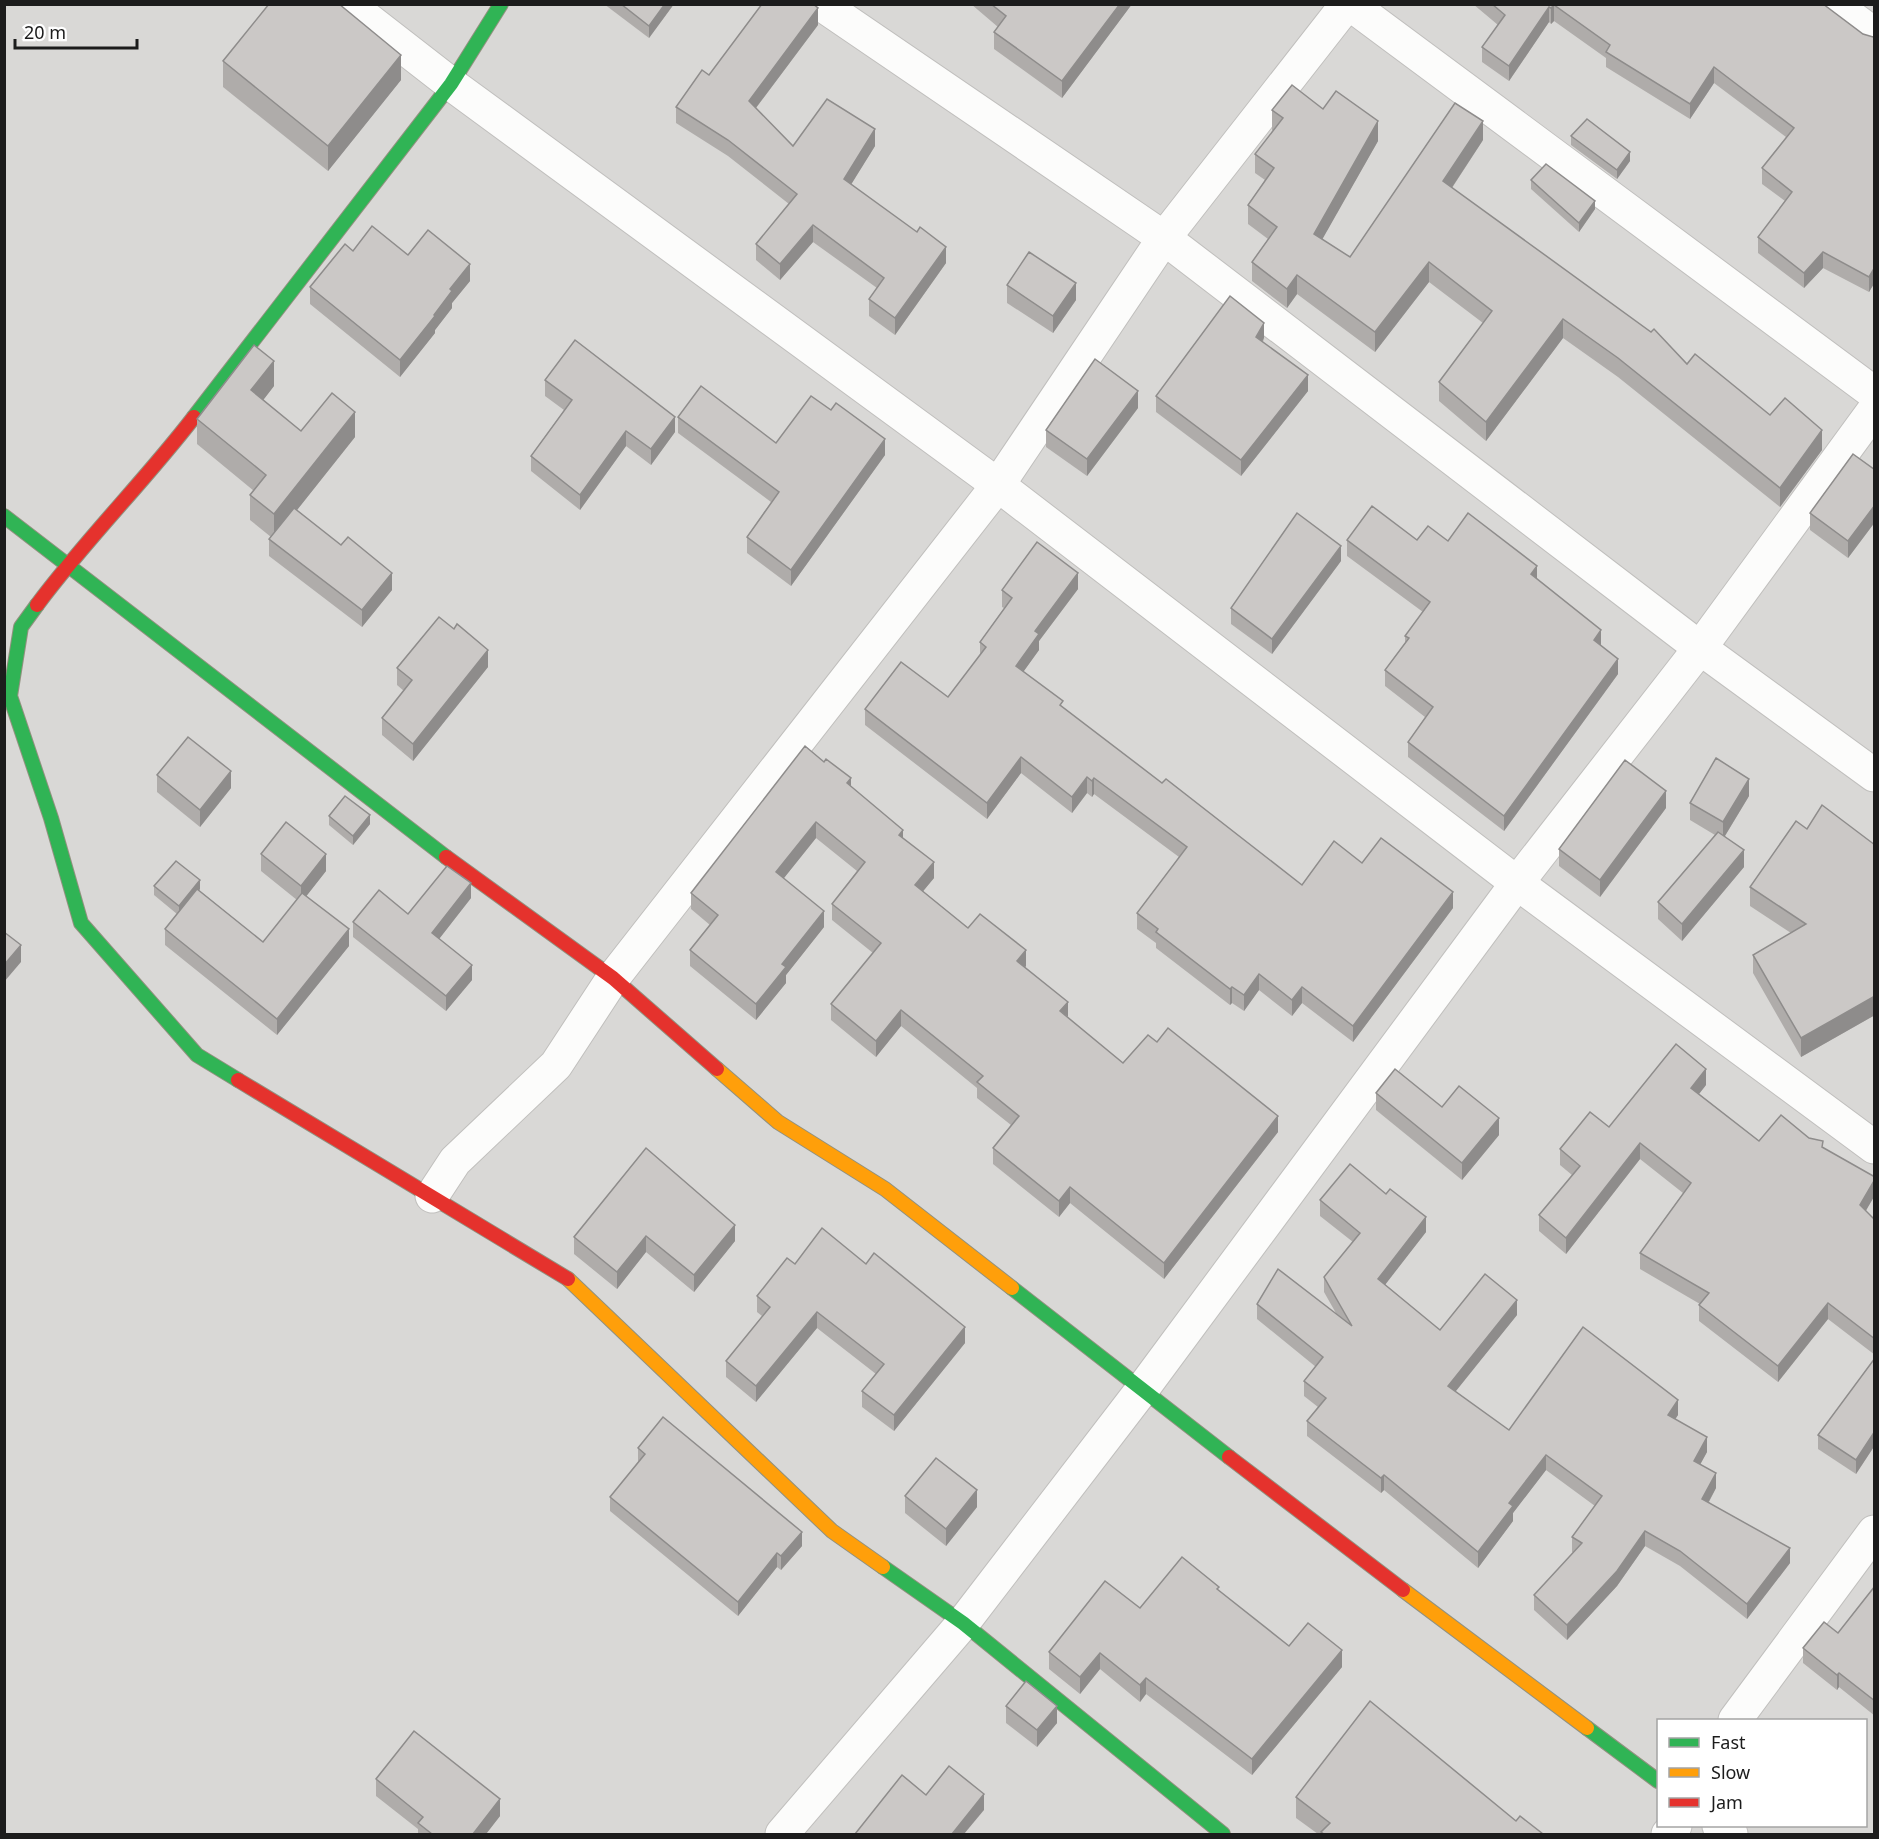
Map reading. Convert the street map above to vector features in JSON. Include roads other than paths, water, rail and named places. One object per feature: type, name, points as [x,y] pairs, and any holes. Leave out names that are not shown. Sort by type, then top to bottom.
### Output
[{"type":"street","points":[[348,4],[451,84],[998,484],[1517,883],[1875,1147]]},
{"type":"street","points":[[501,4],[451,84],[156,465],[67,565],[21,627],[10,696],[51,818],[81,923],[197,1055],[566,1277],[832,1531],[963,1623],[1223,1834]]},
{"type":"street","points":[[821,4],[1164,238],[1700,648],[1875,775]]},
{"type":"street","points":[[432,1196],[455,1161],[556,1065],[613,978],[998,484],[1164,238],[1349,4],[1875,393]]},
{"type":"street","points":[[1833,4],[1875,34]]},
{"type":"street","points":[[782,1834],[963,1623],[1141,1391],[1517,883],[1700,648],[1875,410]]},
{"type":"street","points":[[4,516],[397,821],[613,978],[778,1122],[885,1190],[1141,1391],[1362,1560],[1657,1780]]},
{"type":"street","points":[[1736,1719],[1875,1533]]}]
